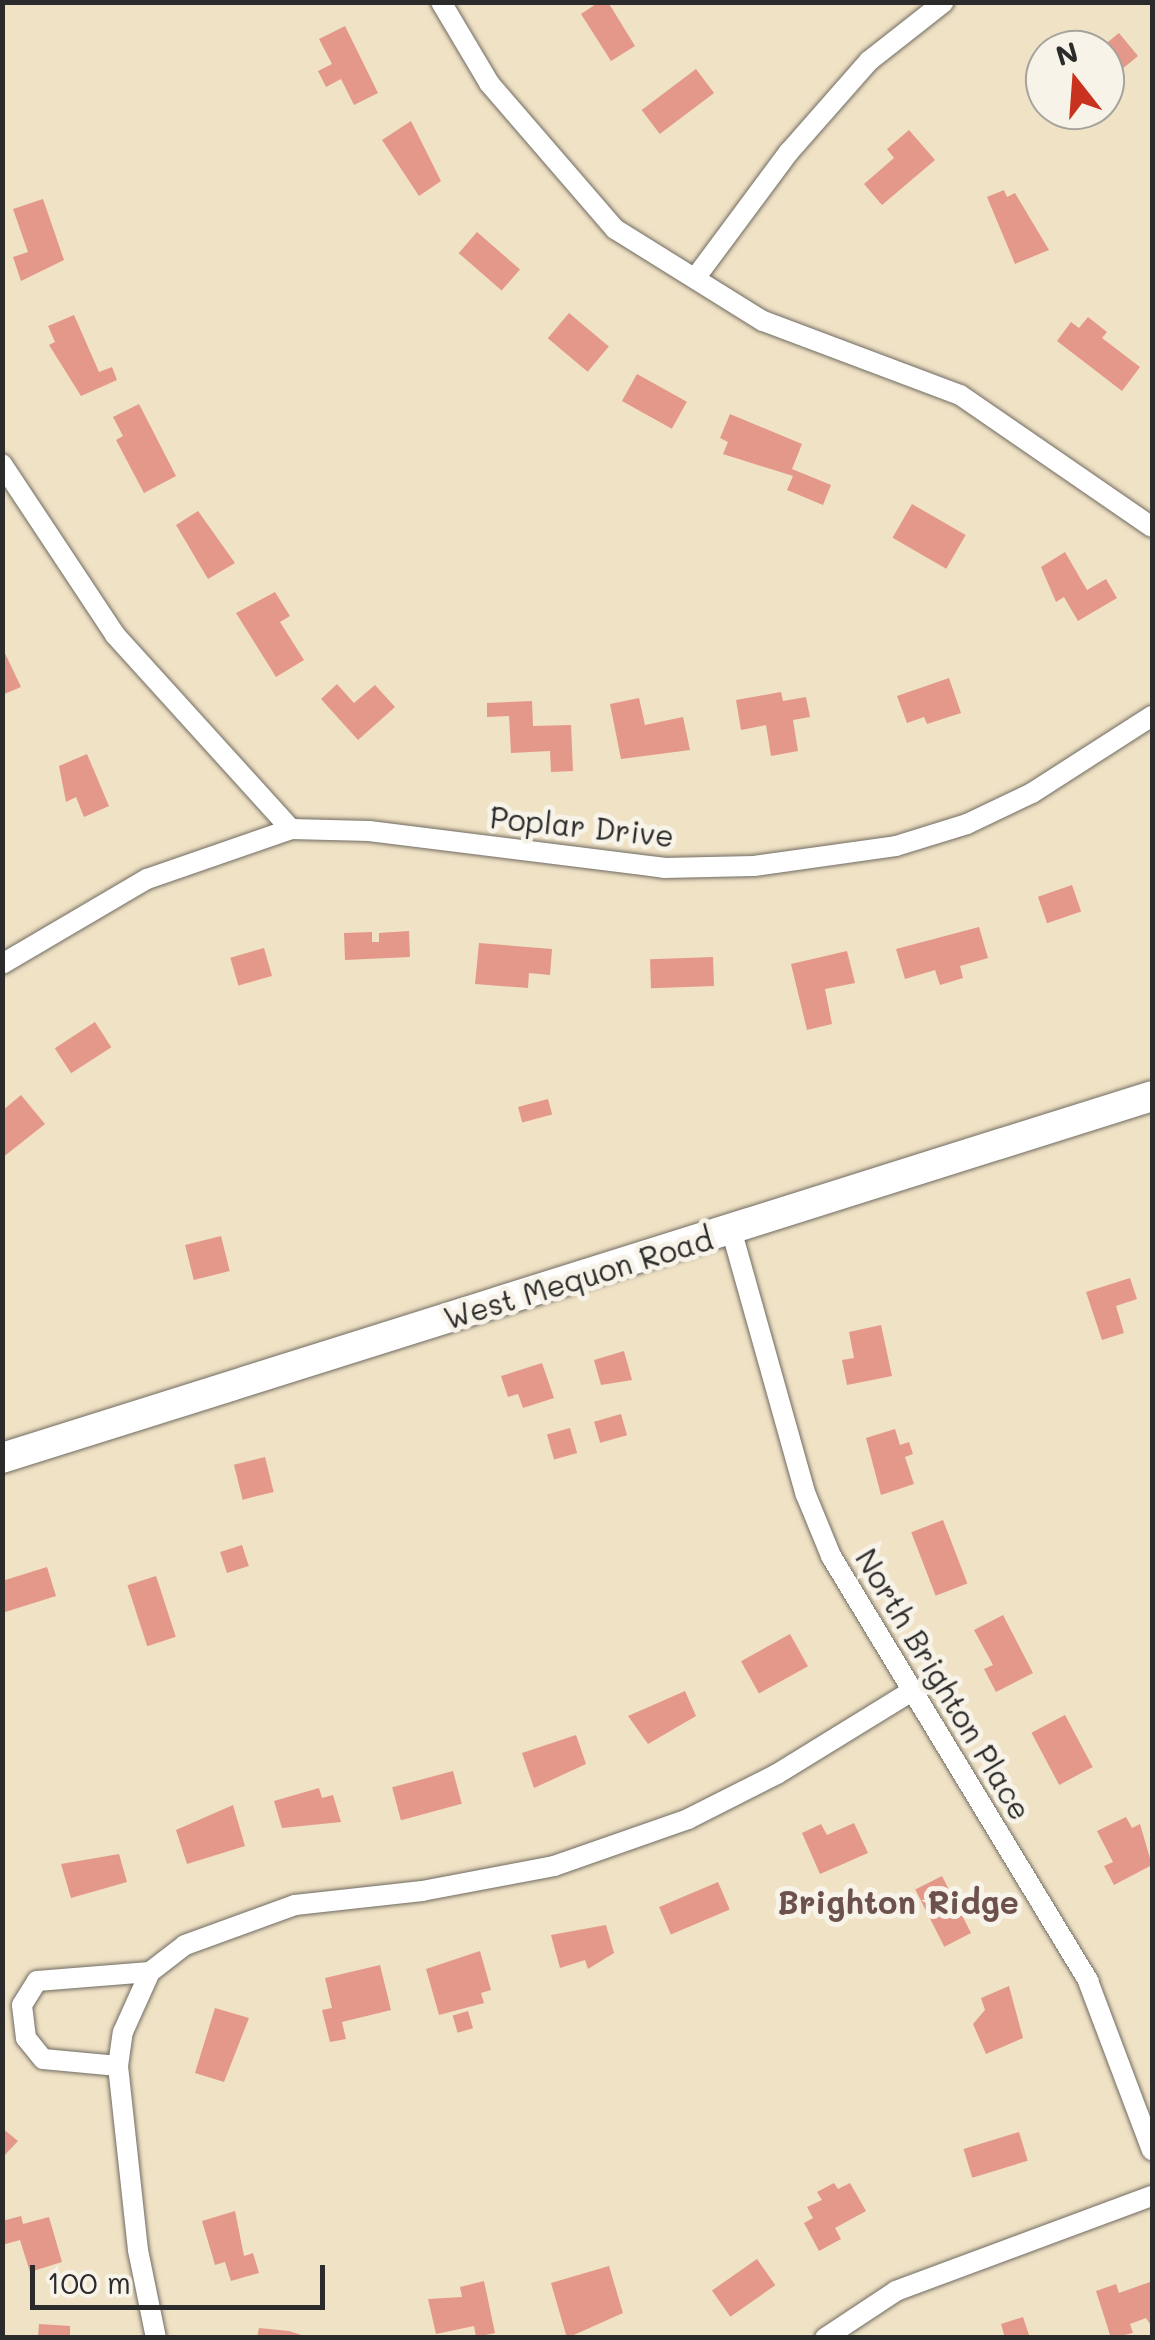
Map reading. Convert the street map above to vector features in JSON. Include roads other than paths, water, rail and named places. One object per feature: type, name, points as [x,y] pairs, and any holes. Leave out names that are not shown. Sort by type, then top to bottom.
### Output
[{"type":"main road","name":"West Mequon Road","points":[[2,1458],[1152,1096]]},
{"type":"street","points":[[441,2],[489,84],[603,216],[763,321],[960,396],[1152,527]]},
{"type":"street","points":[[696,277],[789,152],[869,61],[944,2]]},
{"type":"street","points":[[2,464],[116,634],[291,829]]},
{"type":"street","name":"Poplar Drive","points":[[2,964],[148,878],[291,829],[369,832],[664,868],[832,856],[966,824],[1047,784],[1152,716]]},
{"type":"street","name":"North Brighton Place","points":[[731,1229],[806,1496],[831,1556],[915,1689],[1088,1981],[1152,2150]]},
{"type":"street","points":[[156,2338],[138,2250],[118,2066],[137,2000],[150,1972],[184,1945],[295,1904],[422,1891],[554,1866],[657,1830],[778,1774],[915,1689]]},
{"type":"street","points":[[118,2066],[43,2058],[26,2038],[22,2005],[37,1982],[150,1972]]},
{"type":"street","points":[[825,2338],[896,2290],[1152,2196]]},
{"type":"district","name":"Brighton Ridge","points":[[898,1901]]}]
